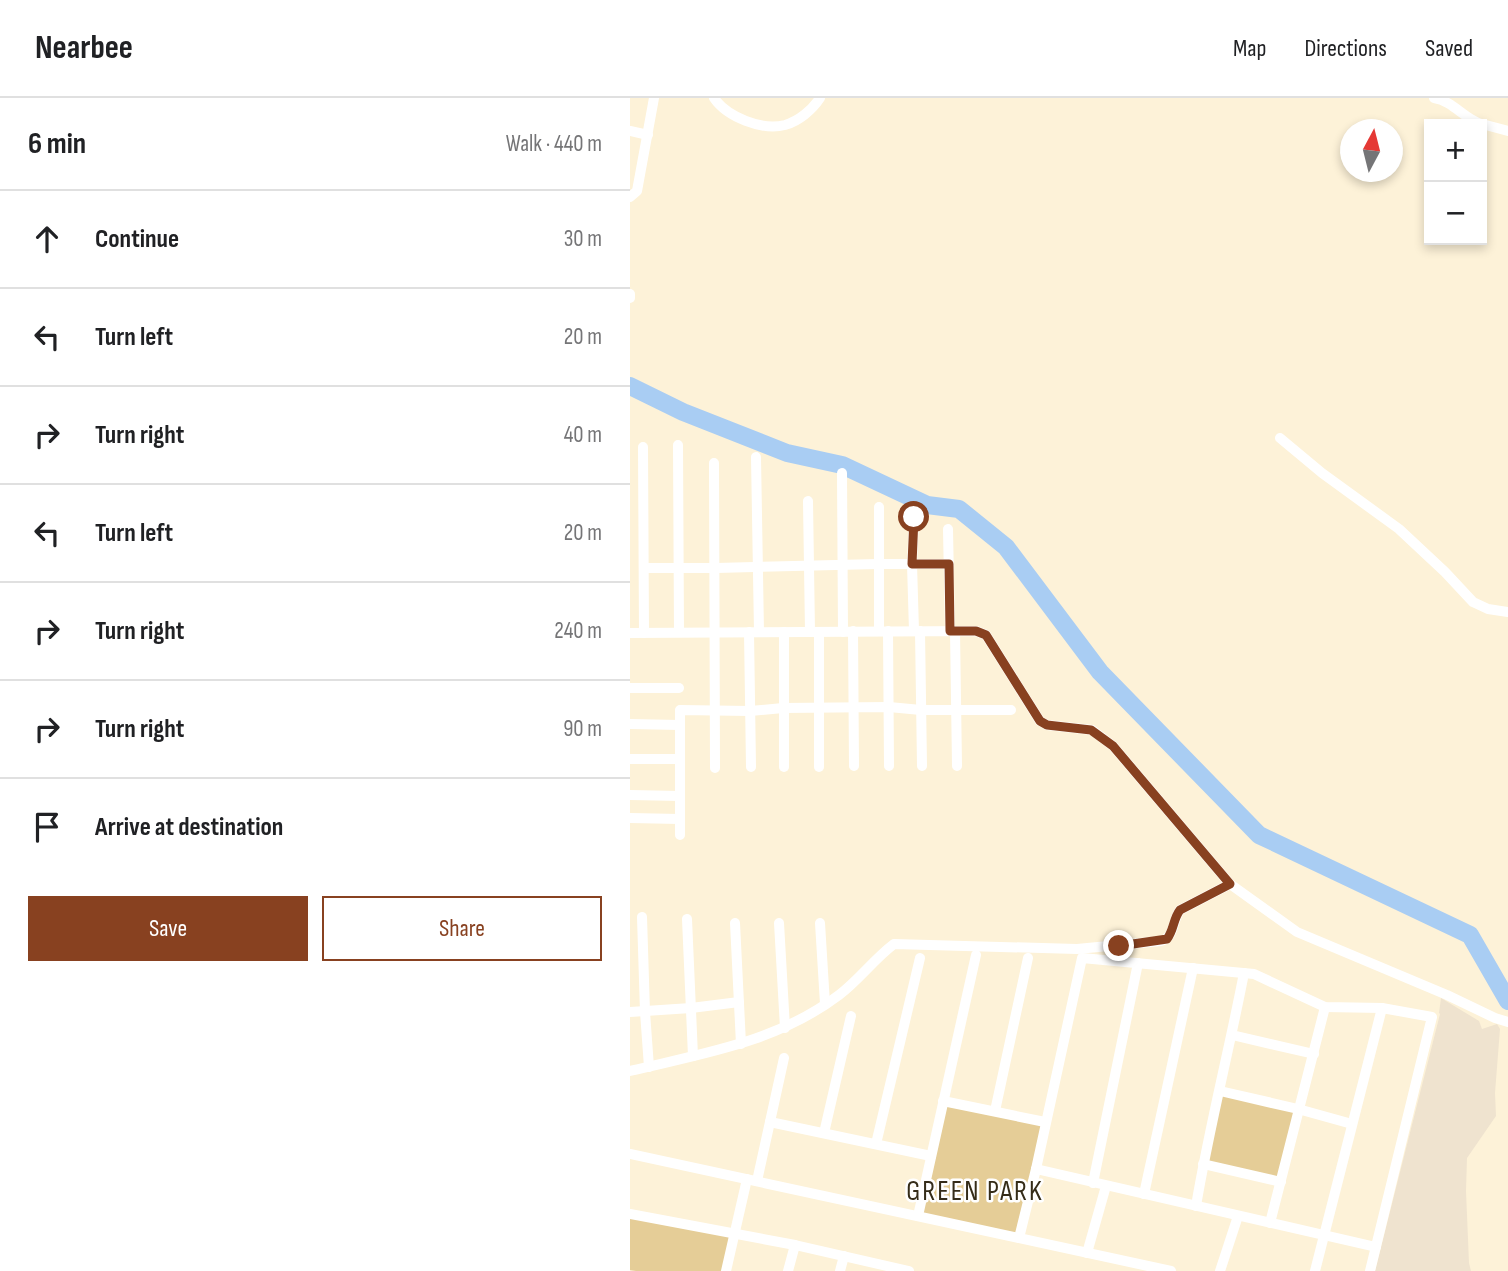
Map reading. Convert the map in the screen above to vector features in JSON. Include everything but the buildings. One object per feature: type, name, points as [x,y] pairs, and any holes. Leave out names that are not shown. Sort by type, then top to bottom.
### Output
[{"type":"street","points":[[630,197],[637,191],[654,98]]},
{"type":"street","points":[[714,98],[739,118],[774,126],[786,124],[806,114],[820,98]]},
{"type":"street","points":[[1434,98],[1450,103],[1469,119]]},
{"type":"street","points":[[1487,125],[1508,131]]},
{"type":"street","points":[[630,131],[648,135]]},
{"type":"street","points":[[1280,438],[1322,473],[1399,529],[1473,601],[1488,609],[1508,612]]},
{"type":"street","points":[[678,445],[679,632]]},
{"type":"street","points":[[643,447],[644,633]]},
{"type":"street","points":[[751,767],[750,711],[757,567],[756,457]]},
{"type":"street","points":[[715,463],[715,768]]},
{"type":"street","points":[[842,473],[842,565],[853,708],[854,766]]},
{"type":"street","points":[[808,501],[809,565],[819,708],[819,767]]},
{"type":"street","points":[[878,507],[878,564],[889,707],[889,766]]},
{"type":"street","points":[[914,517],[912,564],[922,766]]},
{"type":"street","points":[[948,529],[957,766]]},
{"type":"street","points":[[644,568],[949,564]]},
{"type":"street","points":[[630,633],[976,631],[986,635],[1040,721],[1047,725],[1091,730],[1113,746],[1230,884],[1297,932],[1508,1022]]},
{"type":"street","points":[[784,632],[785,767]]},
{"type":"street","points":[[630,688],[679,688]]},
{"type":"street","points":[[680,835],[680,710],[889,707],[921,710],[1011,710]]},
{"type":"street","points":[[630,724],[680,725]]},
{"type":"street","points":[[630,759],[680,759]]},
{"type":"street","points":[[630,795],[680,796]]},
{"type":"street","points":[[630,818],[680,819]]},
{"type":"street","points":[[630,1071],[741,1044],[785,1028],[840,994],[894,944],[1087,949],[1161,941],[1172,933],[1175,916],[1180,910],[1230,884]]},
{"type":"street","points":[[642,917],[649,1067]]},
{"type":"street","points":[[688,919],[693,1056]]},
{"type":"street","points":[[735,923],[741,1044]]},
{"type":"street","points":[[779,923],[785,1028]]},
{"type":"street","points":[[820,923],[825,1004]]},
{"type":"street","points":[[918,1216],[976,955]]},
{"type":"street","points":[[876,1144],[920,958]]},
{"type":"street","points":[[995,1111],[1028,958]]},
{"type":"street","points":[[1019,1238],[1082,958],[1194,968],[1254,974],[1325,1007],[1382,1007],[1432,1017],[1370,1271]]},
{"type":"street","points":[[1093,1183],[1139,964]]},
{"type":"street","points":[[1144,1194],[1194,968]]},
{"type":"street","points":[[1196,1206],[1244,973]]},
{"type":"street","points":[[630,1012],[739,1002]]},
{"type":"street","points":[[1270,1223],[1325,1007]]},
{"type":"street","points":[[1315,1271],[1382,1007]]},
{"type":"street","points":[[824,1133],[850,1016]]},
{"type":"street","points":[[1232,1035],[1314,1054]]},
{"type":"street","points":[[726,1271],[735,1233],[770,1122],[784,1058]]},
{"type":"street","points":[[1220,1091],[1352,1124]]},
{"type":"street","points":[[943,1101],[1045,1122]]},
{"type":"street","points":[[770,1122],[931,1156]]},
{"type":"street","points":[[630,1154],[1171,1271]]},
{"type":"street","points":[[1203,1164],[1281,1182]]},
{"type":"street","points":[[1035,1169],[1376,1247]]},
{"type":"street","points":[[1087,1253],[1106,1185]]},
{"type":"street","points":[[630,1214],[795,1245],[909,1271]]},
{"type":"street","points":[[1220,1271],[1238,1216]]},
{"type":"street","points":[[789,1271],[795,1245]]},
{"type":"street","points":[[840,1271],[844,1256]]},
{"type":"shaded area","points":[[1441,998],[1479,1021],[1482,1029],[1497,1024],[1500,1029],[1496,1116],[1467,1158],[1466,1191],[1471,1271],[1375,1271],[1440,1014]]},
{"type":"shaded area","points":[[1220,1091],[1298,1109],[1281,1182],[1203,1164]]},
{"type":"shaded area","points":[[943,1101],[1045,1122],[1019,1238],[918,1216]]},
{"type":"shaded area","points":[[630,1214],[735,1233],[726,1271],[630,1270]]},
{"type":"waterway","points":[[630,386],[683,412],[787,453],[842,465],[927,505],[959,509],[1006,547],[1100,672],[1259,835],[1470,935],[1508,1001]]},
{"type":"district","name":"GREEN PARK","points":[[975,1191]]},
{"type":"route","points":[[914,517],[912,564],[949,564],[950,631],[976,631],[986,635],[1040,721],[1047,725],[1091,730],[1113,746],[1230,884],[1180,910],[1175,916],[1172,933],[1167,939],[1119,946]]}]
